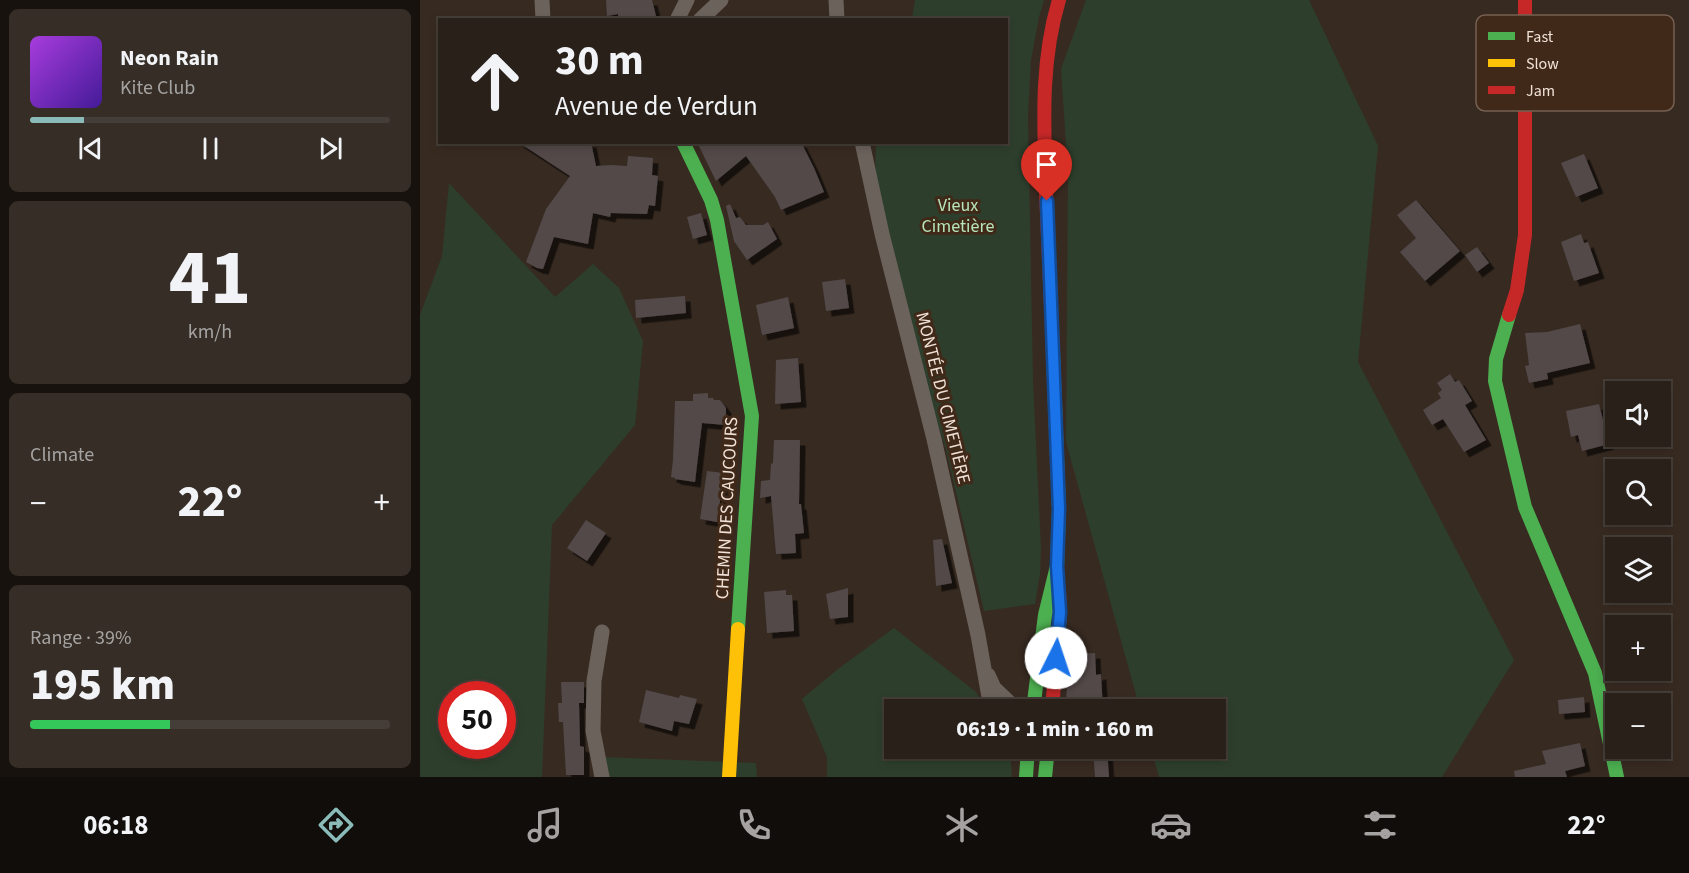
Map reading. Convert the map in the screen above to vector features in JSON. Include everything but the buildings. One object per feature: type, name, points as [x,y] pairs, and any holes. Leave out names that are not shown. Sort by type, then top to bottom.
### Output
[{"type":"street","points":[[542,0],[543,18]]},
{"type":"street","points":[[677,18],[687,0]]},
{"type":"street","points":[[702,18],[722,0]]},
{"type":"street","points":[[836,0],[837,18]]},
{"type":"street","points":[[1053,699],[1060,612],[1057,566],[1059,509],[1043,108],[1049,35],[1059,0]]},
{"type":"street","points":[[1525,0],[1525,15]]},
{"type":"street","points":[[1526,111],[1525,235],[1517,290],[1496,359],[1495,381],[1525,507],[1595,673],[1617,777]]},
{"type":"street","name":"CHEMIN DES CAUCOURS","points":[[684,144],[711,200],[717,220],[752,416],[729,777]]},
{"type":"street","name":"MONTÉE DU CIMETIÈRE","points":[[862,144],[882,234],[934,438],[989,699]]},
{"type":"street","points":[[1034,699],[1045,615],[1057,566]]},
{"type":"street","points":[[602,632],[594,681],[593,731],[602,777]]},
{"type":"street","name":"MONTÉE DU CIMETIÈRE","points":[[983,664],[994,688],[1006,699]]},
{"type":"street","points":[[1048,699],[1055,681]]},
{"type":"street","points":[[1026,777],[1027,759]]},
{"type":"street","points":[[1038,759],[1039,777]]},
{"type":"street","points":[[1045,777],[1047,759]]},
{"type":"green space","name":"Vieux Cimetière","points":[[915,0],[1044,0],[1031,60],[1028,115],[1033,381],[1041,549],[1035,604],[984,611],[946,450],[924,381],[875,177],[876,144],[1008,144],[1008,18],[912,18]]},
{"type":"green space","points":[[1086,0],[1309,0],[1378,146],[1358,362],[1514,660],[1442,777],[1159,777],[1154,759],[1226,759],[1226,699],[1137,699],[1066,442],[1068,173],[1061,69]]},
{"type":"green space","points":[[449,183],[555,297],[593,264],[619,288],[643,341],[635,425],[552,525],[542,777],[420,777],[420,315],[442,256]]},
{"type":"green space","points":[[894,628],[976,692],[980,699],[884,699],[884,759],[1011,759],[1012,777],[827,777],[827,757],[802,699]]},
{"type":"green space","points":[[601,757],[756,763],[757,777],[608,777]]},
{"type":"traffic: fast","points":[[684,144],[711,200],[717,220],[752,416],[738,629]]},
{"type":"traffic: fast","points":[[1509,315],[1496,359],[1495,381],[1525,507],[1595,673],[1617,777]]},
{"type":"traffic: fast","points":[[1034,699],[1045,615],[1057,566],[1059,509],[1053,352]]},
{"type":"traffic: fast","points":[[1026,777],[1027,759]]},
{"type":"traffic: fast","points":[[1045,777],[1047,759]]},
{"type":"traffic: slow","points":[[729,777],[738,629]]},
{"type":"traffic: jam","points":[[1053,352],[1044,119],[1049,47],[1059,0]]},
{"type":"traffic: jam","points":[[1525,0],[1525,15]]},
{"type":"traffic: jam","points":[[1509,315],[1517,290],[1525,235],[1525,111]]},
{"type":"traffic: jam","points":[[1053,699],[1060,612],[1059,591]]},
{"type":"route","points":[[1047,201],[1059,509],[1057,566],[1060,612],[1056,658]]}]
